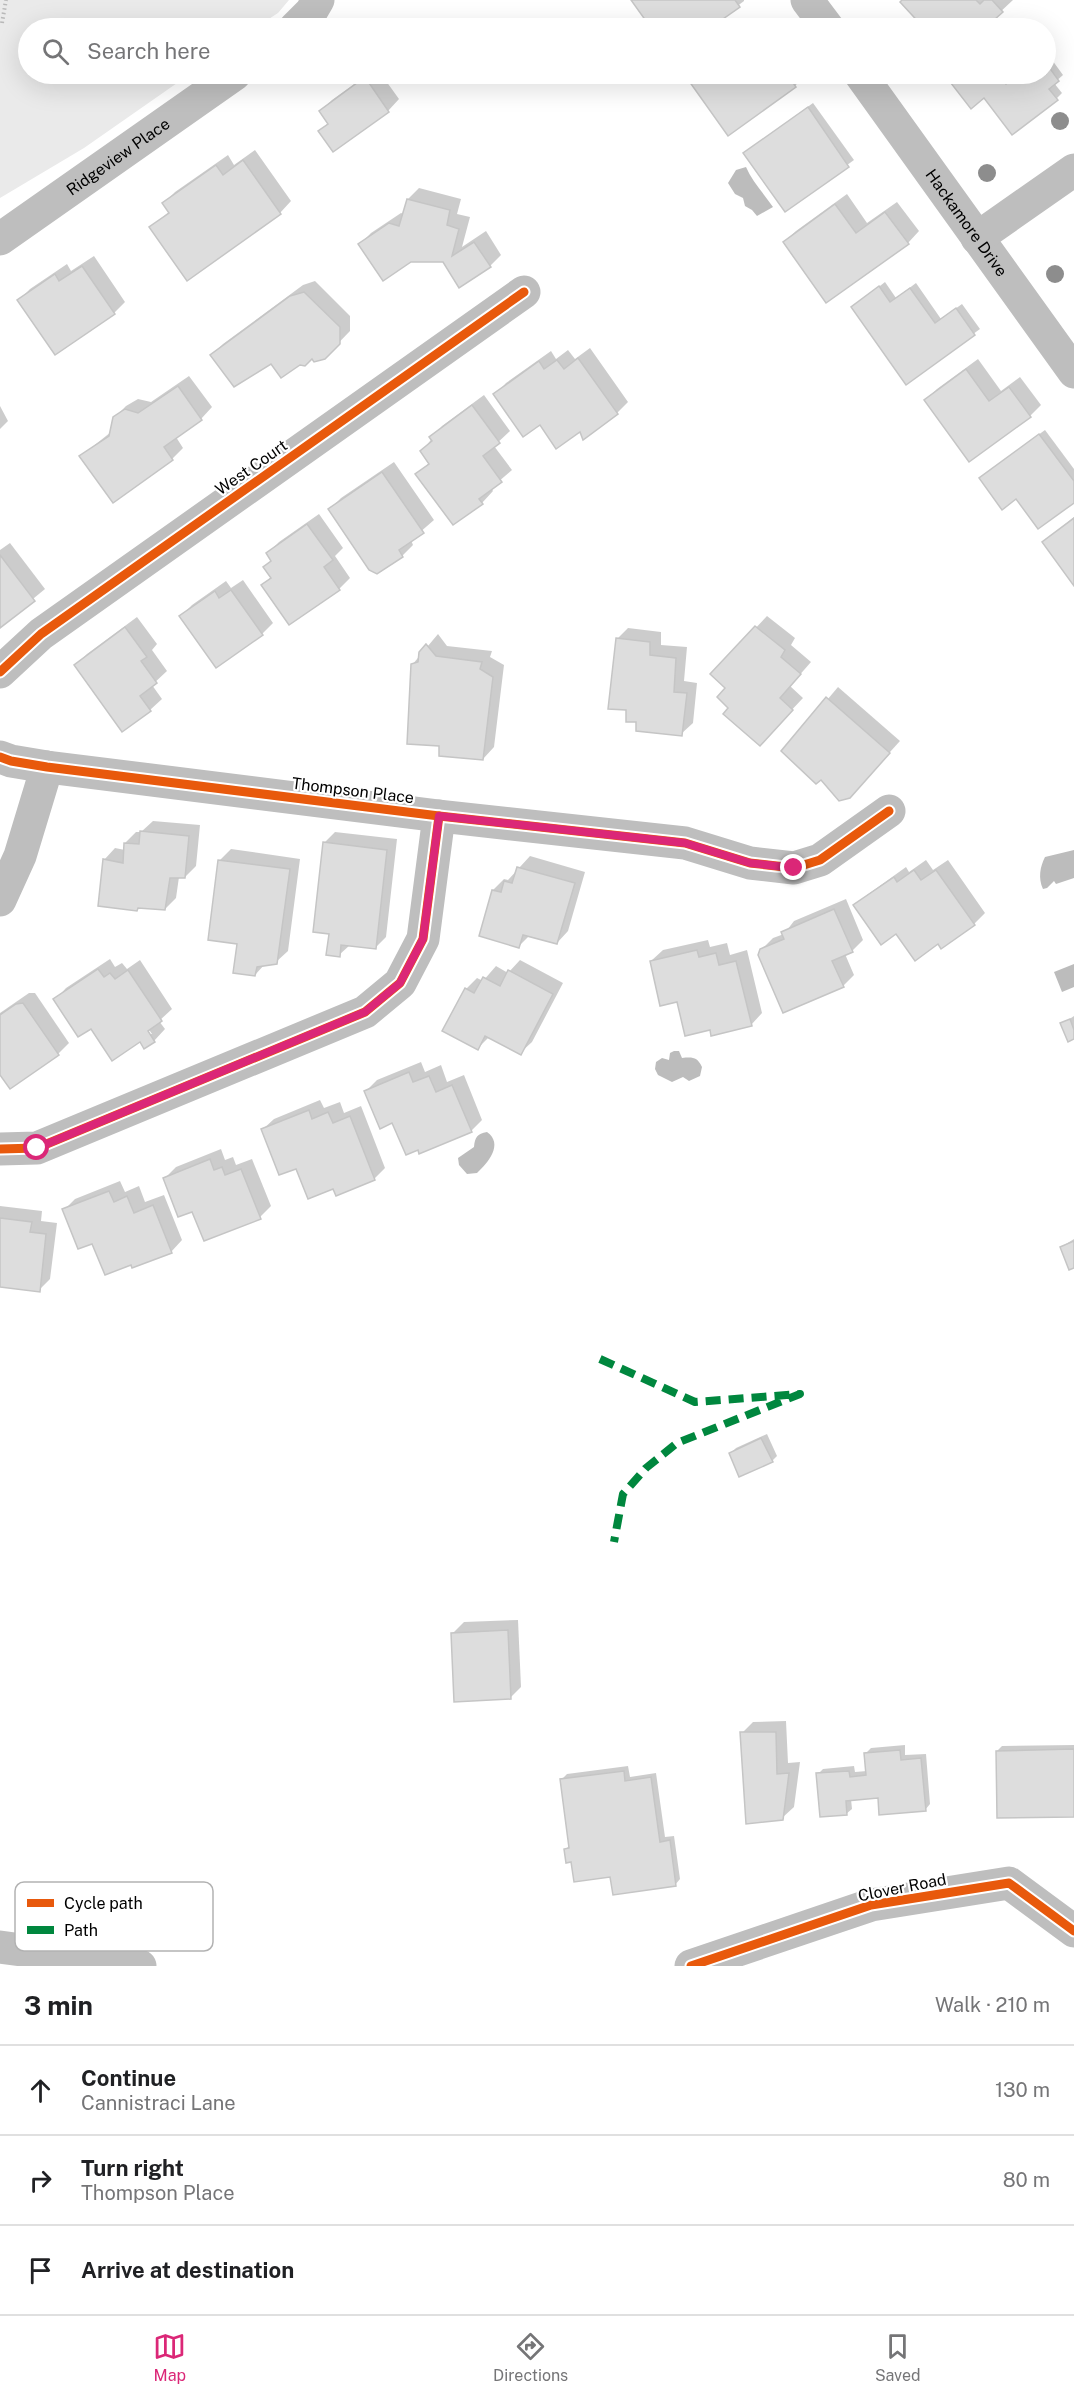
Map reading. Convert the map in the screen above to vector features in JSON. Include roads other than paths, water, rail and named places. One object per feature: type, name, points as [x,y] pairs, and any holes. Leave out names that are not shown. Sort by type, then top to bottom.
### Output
[{"type":"street","points":[[305,18],[318,0]]},
{"type":"street","points":[[807,0],[820,18]]},
{"type":"street","name":"Ridgeview Place","points":[[0,239],[221,84]]},
{"type":"street","name":"Hackamore Drive","points":[[867,84],[1074,372]]},
{"type":"street","points":[[977,238],[1074,170]]},
{"type":"street","name":"West Court","points":[[0,672],[41,634],[524,292]]},
{"type":"street","points":[[0,757],[46,767],[20,856],[0,900]]},
{"type":"street","name":"Thompson Place","points":[[46,767],[439,816],[685,843],[750,863],[794,868],[820,860],[889,811]]},
{"type":"street","points":[[0,1149],[37,1148],[365,1012],[400,983],[423,939],[439,816]]},
{"type":"street","name":"Clover Road","points":[[692,1966],[870,1905],[1009,1883],[1074,1931]]},
{"type":"street","points":[[0,1947],[15,1949]]},
{"type":"street","points":[[29,1951],[140,1966]]}]
